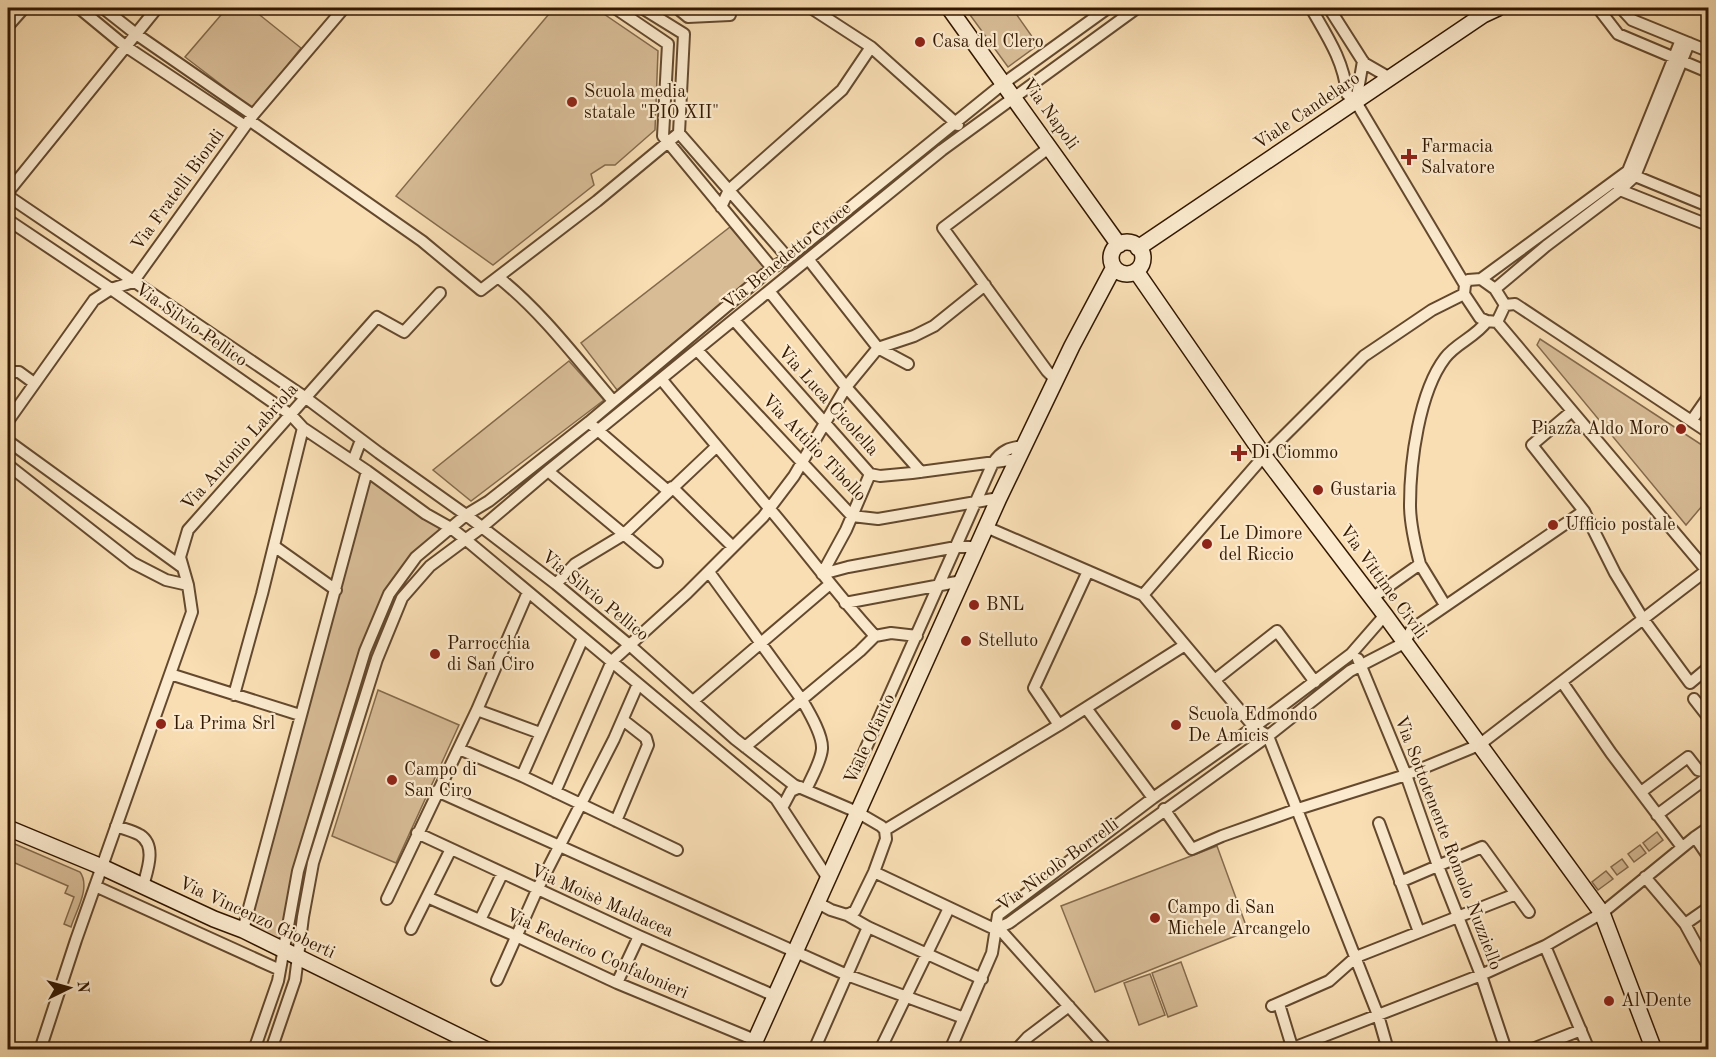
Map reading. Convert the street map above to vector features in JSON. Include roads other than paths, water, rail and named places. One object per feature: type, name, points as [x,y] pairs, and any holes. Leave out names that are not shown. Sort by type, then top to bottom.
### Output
[{"type":"main road","name":"Via Napoli","points":[[949,8],[1119,244]]},
{"type":"main road","name":"Viale Candelaro","points":[[1138,248],[1483,15],[1498,8]]},
{"type":"main road","points":[[1129,243],[1138,248],[1142,262],[1136,271],[1122,273],[1114,267],[1112,252],[1119,244],[1129,243]]},
{"type":"main road","name":"Viale Ofanto","points":[[753,1045],[827,877],[904,714],[999,498],[1114,267]]},
{"type":"main road","name":"Via Vittime Civili","points":[[1136,271],[1264,456],[1385,615],[1602,913],[1654,1050]]},
{"type":"main road","name":"Via Vincenzo Gioberti","points":[[8,828],[243,930],[487,1050]]},
{"type":"street","points":[[8,26],[24,8]]},
{"type":"street","points":[[79,8],[125,46],[249,120]]},
{"type":"street","points":[[103,8],[249,120],[422,241],[481,290],[679,133]]},
{"type":"street","points":[[8,194],[157,8]]},
{"type":"street","name":"Via Fratelli Biondi","points":[[133,282],[249,120],[344,8]]},
{"type":"street","points":[[615,8],[668,44],[663,136],[772,268]]},
{"type":"street","points":[[642,8],[684,34],[679,133],[788,258]]},
{"type":"street","points":[[677,8],[688,17],[730,15]]},
{"type":"street","points":[[811,8],[871,47],[954,123],[967,131]]},
{"type":"street","name":"Via Benedetto Croce","points":[[254,1050],[278,981],[298,871],[365,651],[389,594],[416,557],[466,515],[489,501],[589,422],[772,268],[788,258],[1004,82],[1108,8]]},
{"type":"street","name":"Via Benedetto Croce","points":[[271,1050],[295,980],[303,916],[313,863],[377,659],[402,598],[430,566],[481,528],[967,131],[1137,8]]},
{"type":"street","points":[[1164,809],[1192,849],[1298,809],[1406,775],[1479,745],[1708,571],[1572,411],[1492,322],[1480,318],[1356,102],[1347,94],[1346,76],[1330,40],[1311,8]]},
{"type":"street","points":[[1329,8],[1363,61],[1390,78]]},
{"type":"street","points":[[1598,8],[1618,34],[1708,72]]},
{"type":"street","points":[[1622,8],[1632,20],[1708,51]]},
{"type":"street","points":[[1495,289],[1617,186],[1628,171],[1685,42]]},
{"type":"street","points":[[722,207],[729,190],[842,90],[871,47]]},
{"type":"street","points":[[1143,595],[1264,456],[1364,356],[1464,289],[1468,280],[1481,279],[1635,176],[1678,59]]},
{"type":"street","points":[[1356,102],[1363,61]]},
{"type":"street","points":[[1050,147],[943,228],[1056,380]]},
{"type":"street","points":[[1635,176],[1708,206]]},
{"type":"street","points":[[1617,186],[1708,226]]},
{"type":"street","name":"Via Silvio Pellico","points":[[8,194],[133,282],[306,398],[466,515],[556,584],[746,747],[803,789],[857,812],[885,830]]},
{"type":"street","name":"Via Silvio Pellico","points":[[8,220],[291,415],[303,428],[465,539],[776,800],[827,877]]},
{"type":"street","points":[[809,260],[878,348],[908,364]]},
{"type":"street","points":[[498,278],[522,299],[613,401]]},
{"type":"street","points":[[1481,279],[1495,289],[1505,304]]},
{"type":"street","points":[[8,421],[94,300],[111,290],[133,282]]},
{"type":"street","points":[[555,792],[612,661],[709,572],[770,508],[794,476],[846,387],[878,348],[914,336],[934,326],[985,285]]},
{"type":"street","points":[[769,291],[846,387],[921,472]]},
{"type":"street","name":"Via Antonio Labriola","points":[[40,1050],[95,886],[192,612],[188,585],[180,557],[188,530],[376,317],[404,332],[440,293]]},
{"type":"street","points":[[1445,605],[1420,564],[1414,539],[1410,505],[1414,453],[1427,391],[1446,356],[1492,322],[1505,304]]},
{"type":"street","points":[[1505,304],[1515,304],[1708,432]]},
{"type":"street","name":"Via Luca Cicolella","points":[[734,320],[870,474],[880,476],[993,463]]},
{"type":"street","name":"Via Attilio Tibollo","points":[[697,351],[803,461],[852,516],[878,519],[999,498]]},
{"type":"street","points":[[8,376],[19,372],[34,383]]},
{"type":"street","points":[[662,380],[716,447],[770,508],[845,603],[875,636]]},
{"type":"street","points":[[628,389],[637,400]]},
{"type":"street","points":[[1692,420],[1708,397]]},
{"type":"street","points":[[1572,411],[1532,445],[1584,511],[1615,573],[1643,619],[1690,683],[1708,668]]},
{"type":"street","points":[[589,422],[670,489],[734,547]]},
{"type":"street","points":[[234,695],[303,428]]},
{"type":"street","points":[[353,461],[361,440]]},
{"type":"street","points":[[8,441],[182,567]]},
{"type":"street","points":[[556,584],[575,564],[623,535],[716,447]]},
{"type":"street","points":[[993,463],[1000,452],[1009,448],[1021,453]]},
{"type":"street","name":"Viale Ofanto","points":[[857,768],[993,463]]},
{"type":"street","points":[[8,465],[133,562],[166,580],[188,585]]},
{"type":"street","points":[[243,930],[367,471]]},
{"type":"street","points":[[548,471],[657,562]]},
{"type":"street","points":[[822,574],[852,516],[870,474]]},
{"type":"street","points":[[1404,643],[1412,629],[1584,511]]},
{"type":"street","points":[[986,528],[1143,595],[1216,679],[1254,727],[1268,736],[1356,957],[1378,1015],[1388,1050]]},
{"type":"street","points":[[274,546],[336,590]]},
{"type":"street","points":[[822,574],[956,547],[977,547]]},
{"type":"street","points":[[1372,598],[1420,564]]},
{"type":"street","points":[[1059,725],[1034,688],[1088,571]]},
{"type":"street","points":[[709,572],[802,700],[821,740],[822,751],[803,789],[791,791],[782,808]]},
{"type":"street","points":[[845,603],[962,581]]},
{"type":"street","points":[[693,701],[830,584]]},
{"type":"street","points":[[387,899],[477,710],[528,592]]},
{"type":"street","name":"Via Nicolò Borrelli","points":[[996,929],[998,915],[1153,798],[1315,682],[1353,651],[1385,615]]},
{"type":"street","points":[[1216,679],[1277,631],[1315,682]]},
{"type":"street","points":[[746,747],[875,636],[891,633],[917,636]]},
{"type":"street","points":[[522,777],[583,638]]},
{"type":"street","name":"Via Nicolò Borrelli","points":[[996,929],[1009,922],[1268,736],[1350,670],[1404,643]]},
{"type":"street","points":[[847,915],[855,911],[874,872],[886,838],[885,830],[1059,725],[1185,645]]},
{"type":"street","name":"Via Sottotenente Romolo Nuzziello","points":[[1353,651],[1361,665],[1406,775],[1438,866],[1481,975],[1506,1050]]},
{"type":"street","points":[[170,674],[300,715]]},
{"type":"street","points":[[1562,682],[1682,847]]},
{"type":"street","points":[[497,980],[537,890],[623,720],[638,684]]},
{"type":"street","points":[[1694,699],[1708,717]]},
{"type":"street","points":[[1086,708],[1153,798]]},
{"type":"street","points":[[477,710],[540,733]]},
{"type":"street","points":[[616,821],[648,745],[646,738],[623,720]]},
{"type":"street","points":[[340,732],[353,736]]},
{"type":"street","points":[[459,749],[677,850]]},
{"type":"street","points":[[333,756],[346,759]]},
{"type":"street","points":[[1641,792],[1688,757],[1698,770],[1708,772]]},
{"type":"street","points":[[1657,815],[1708,777]]},
{"type":"street","points":[[437,791],[846,975],[964,1018]]},
{"type":"street","points":[[1378,823],[1419,933]]},
{"type":"street","points":[[116,826],[141,836],[149,848],[149,864],[143,886]]},
{"type":"street","points":[[1516,894],[1356,957],[1329,981],[1276,1005],[1291,1049],[1481,975],[1545,946],[1602,913],[1708,828]]},
{"type":"street","name":"Via Moisè Maldacea","points":[[417,834],[775,996]]},
{"type":"street","points":[[1695,837],[1708,856]]},
{"type":"street","points":[[1400,882],[1482,847],[1529,912]]},
{"type":"street","points":[[411,929],[451,849]]},
{"type":"street","points":[[874,872],[1003,933],[1108,1050]]},
{"type":"street","points":[[480,920],[502,874]]},
{"type":"street","points":[[1645,877],[1685,924],[1708,966]]},
{"type":"street","points":[[95,886],[280,970]]},
{"type":"street","name":"Via Federico Confalonieri","points":[[427,897],[753,1045]]},
{"type":"street","points":[[816,902],[982,979]]},
{"type":"street","points":[[880,1050],[949,908]]},
{"type":"street","points":[[1685,924],[1708,908]]},
{"type":"street","points":[[814,1050],[868,927]]},
{"type":"street","points":[[951,1050],[992,953],[996,929]]},
{"type":"street","points":[[617,983],[639,936]]},
{"type":"street","points":[[1545,946],[1589,1050]]},
{"type":"street","points":[[1016,1050],[1028,1037],[1069,1006]]},
{"type":"street","points":[[1530,1050],[1581,1030]]},
{"type":"place","name":"Casa del Clero","points":[[920,42]]},
{"type":"place","name":"Scuola media statale \"PIO XII\"","points":[[572,102]]},
{"type":"place","name":"Farmacia Salvatore","points":[[1409,157]]},
{"type":"place","name":"Piazza Aldo Moro","points":[[1681,429]]},
{"type":"place","name":"Di Ciommo","points":[[1239,453]]},
{"type":"place","name":"Gustaria","points":[[1318,490]]},
{"type":"place","name":"Ufficio postale","points":[[1553,525]]},
{"type":"place","name":"Le Dimore del Riccio","points":[[1207,544]]},
{"type":"place","name":"BNL","points":[[974,605]]},
{"type":"place","name":"Stelluto","points":[[966,641]]},
{"type":"place","name":"Parrocchia di San Ciro","points":[[435,654]]},
{"type":"place","name":"La Prima Srl","points":[[161,724]]},
{"type":"place","name":"Scuola Edmondo De Amicis","points":[[1176,725]]},
{"type":"place","name":"Campo di San Ciro","points":[[392,780]]},
{"type":"place","name":"Campo di San Michele Arcangelo","points":[[1155,918]]},
{"type":"place","name":"Al Dente","points":[[1609,1001]]}]
